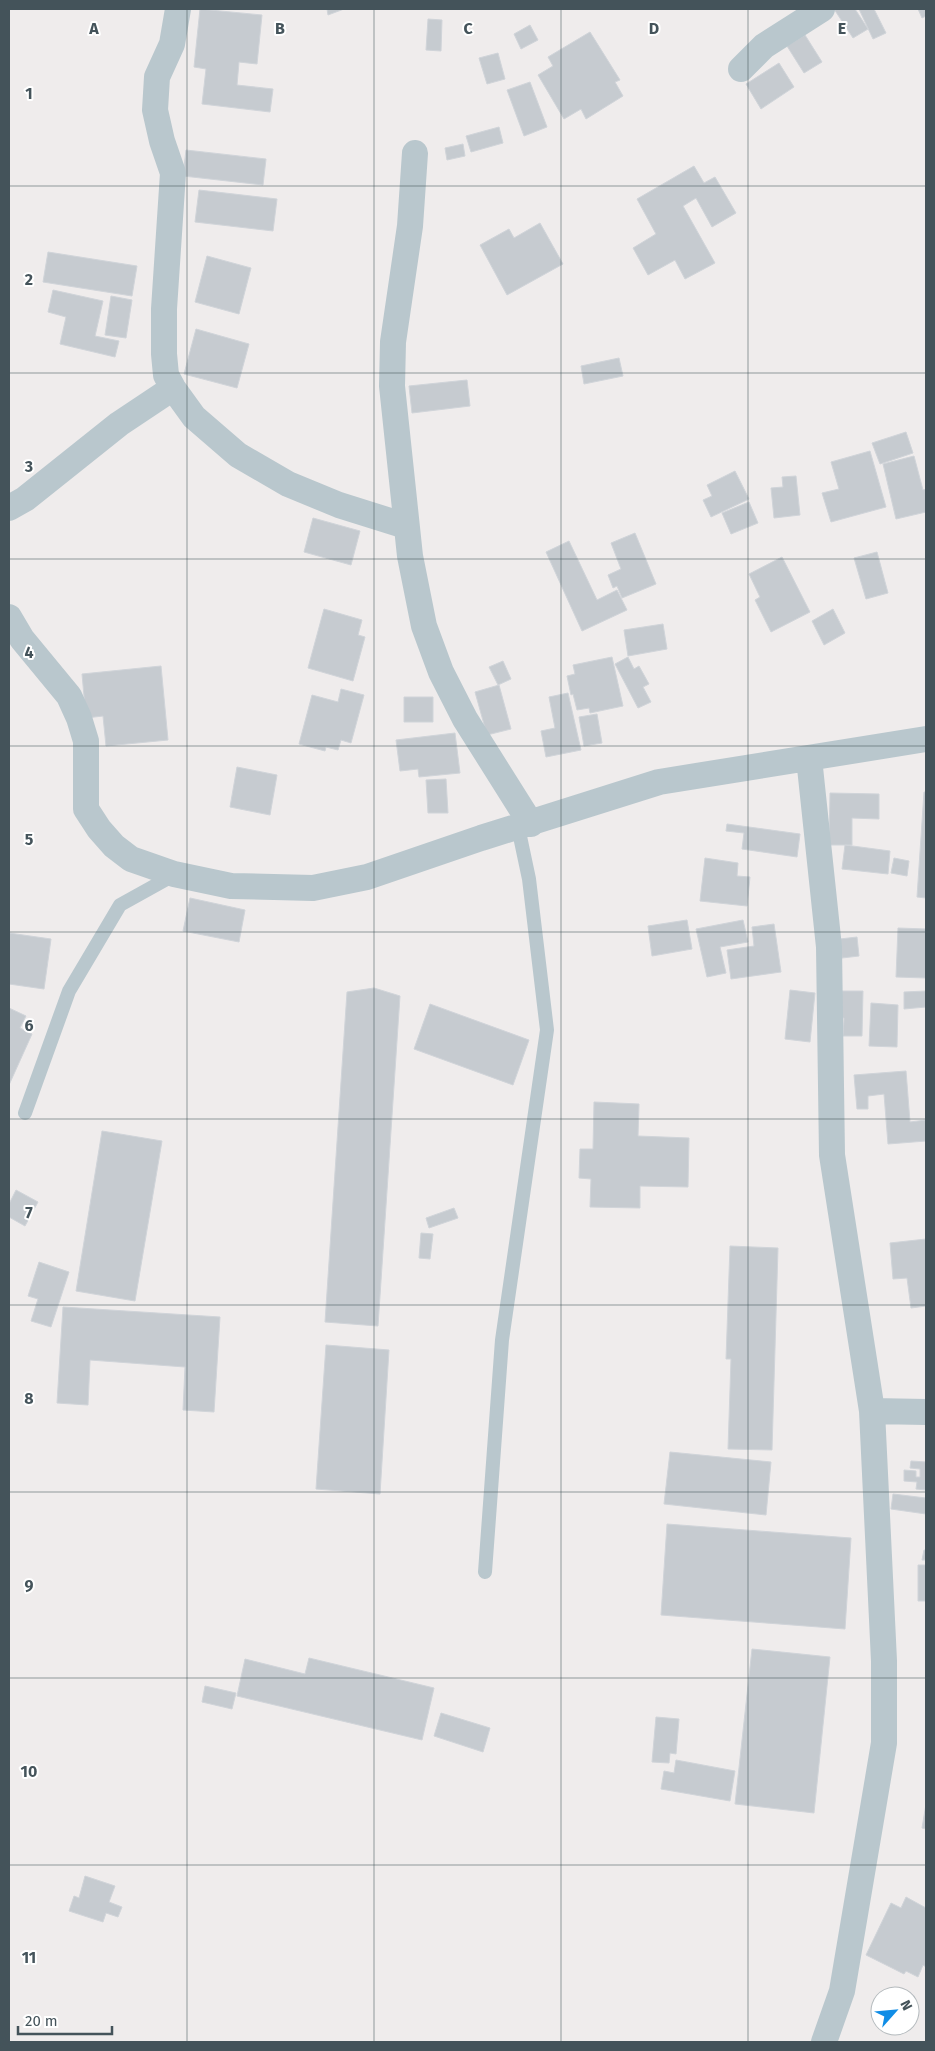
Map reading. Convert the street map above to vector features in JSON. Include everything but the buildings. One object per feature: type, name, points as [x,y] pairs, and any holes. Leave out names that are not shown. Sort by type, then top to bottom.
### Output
[{"type":"street","points":[[178,9],[172,44],[157,77],[155,110],[162,141],[173,174],[164,309],[166,375],[194,417],[238,455],[288,484],[339,504],[406,526]]},
{"type":"street","points":[[742,69],[764,46],[822,9]]},
{"type":"street","points":[[415,153],[410,226],[393,342],[392,386],[410,556],[424,626],[441,672],[524,825]]},
{"type":"street","points":[[9,508],[25,499],[119,424],[173,388]]},
{"type":"street","points":[[9,617],[22,639],[69,696],[79,718],[86,741],[86,809],[99,829],[114,846],[131,859],[174,874],[231,886],[313,888],[367,877],[660,782],[926,739]]},
{"type":"street","points":[[809,758],[829,947],[832,1155],[872,1411],[884,1661],[884,1743],[842,1991],[824,2042]]},
{"type":"street","points":[[872,1411],[926,1412]]},
{"type":"lane","points":[[486,1572],[502,1340],[547,1030],[524,825]]},
{"type":"lane","points":[[25,1113],[69,991],[120,905],[174,874]]}]
